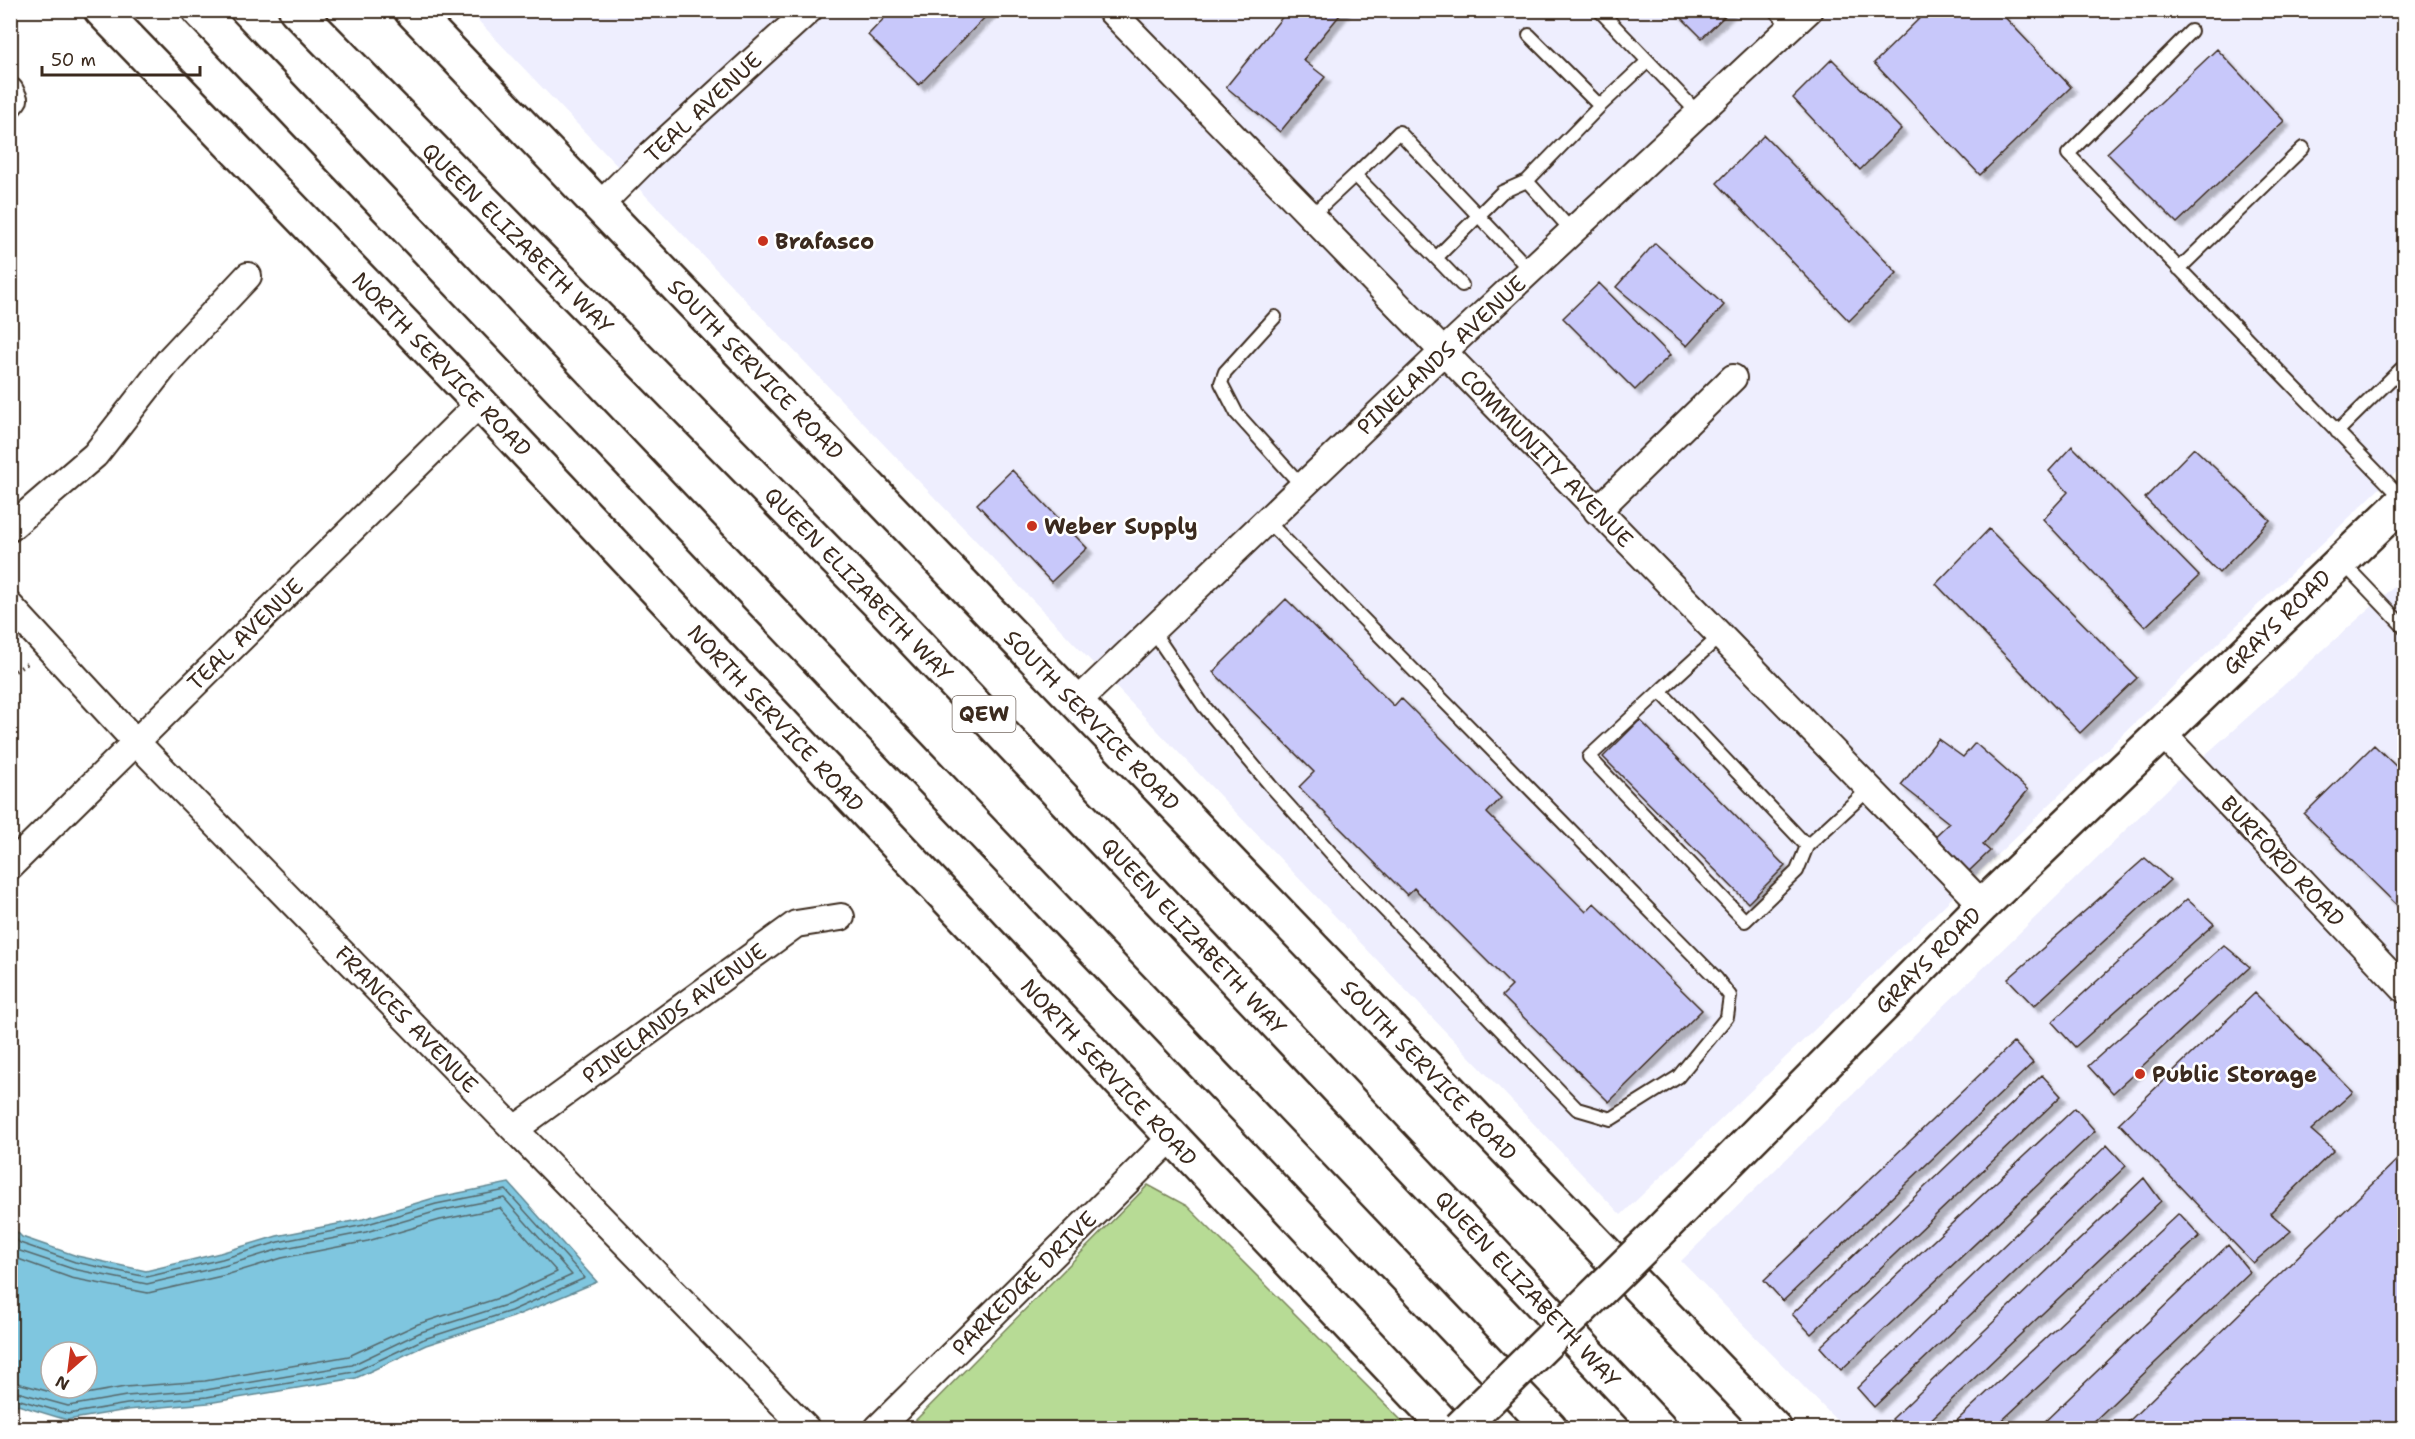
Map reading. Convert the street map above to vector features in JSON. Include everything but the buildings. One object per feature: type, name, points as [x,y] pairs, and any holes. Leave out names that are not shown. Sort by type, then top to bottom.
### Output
[{"type":"main road","name":"NORTH SERVICE ROAD","points":[[101,10],[480,403],[1447,1428]]},
{"type":"main road","points":[[199,10],[1550,1428]]},
{"type":"main road","name":"QUEEN ELIZABETH WAY","points":[[296,10],[885,610],[1659,1428]]},
{"type":"main road","name":"SOUTH SERVICE ROAD","points":[[411,10],[1774,1428]]},
{"type":"main road","name":"GRAYS ROAD","points":[[1460,1428],[1657,1234],[1983,905],[2404,501]]},
{"type":"street","name":"TEAL AVENUE","points":[[599,206],[650,155],[809,10]]},
{"type":"street","name":"COMMUNITY AVENUE","points":[[1110,10],[1983,905]]},
{"type":"street","name":"PINELANDS AVENUE","points":[[1076,703],[1444,351],[1698,113],[1791,16]]},
{"type":"street","points":[[10,91],[14,99],[10,104]]},
{"type":"street","points":[[10,528],[95,455],[170,359],[248,276]]},
{"type":"street","points":[[1597,511],[1733,378]]},
{"type":"street","name":"TEAL AVENUE","points":[[10,866],[480,403]]},
{"type":"street","name":"FRANCES AVENUE","points":[[10,606],[135,741],[806,1428]]},
{"type":"street","name":"BURFORD ROAD","points":[[2162,733],[2404,989]]},
{"type":"street","name":"PINELANDS AVENUE","points":[[515,1129],[796,924],[841,917]]},
{"type":"street","name":"PARKEDGE DRIVE","points":[[878,1428],[1171,1138]]},
{"type":"lane","points":[[1599,10],[1698,113]]},
{"type":"lane","points":[[2191,31],[2068,154],[2404,501]]},
{"type":"lane","points":[[1529,35],[1600,106]]},
{"type":"lane","points":[[1436,258],[1502,192],[1527,181],[1600,106],[1648,61]]},
{"type":"lane","points":[[1311,216],[1399,132],[1530,270]]},
{"type":"lane","points":[[2179,269],[2303,148]]},
{"type":"lane","points":[[1355,175],[1462,285]]},
{"type":"lane","points":[[1527,181],[1572,231]]},
{"type":"lane","points":[[1275,317],[1225,372],[1221,383],[1237,414],[1302,486]]},
{"type":"lane","points":[[2337,432],[2401,369]]},
{"type":"lane","points":[[1152,630],[1203,705],[1270,785],[1357,881],[1577,1109],[1611,1119],[1678,1077],[1727,1017],[1730,996],[1716,978],[1266,520]]},
{"type":"lane","points":[[2341,561],[2404,627]]},
{"type":"lane","points":[[1720,636],[1589,757],[1744,921],[1797,871],[1807,846],[1869,789]]},
{"type":"lane","points":[[1660,691],[1807,846]]},
{"type":"shaded area","points":[[469,11],[2404,11],[2404,465],[1621,1215]]},
{"type":"shaded area","name":"Public Storage","points":[[2404,578],[2404,1428],[1844,1428],[1681,1261],[2177,780]]},
{"type":"green space","points":[[1148,1185],[1187,1206],[1408,1427],[908,1428]]},
{"type":"water","points":[[509,1183],[597,1282],[513,1317],[426,1345],[356,1378],[208,1403],[127,1410],[67,1420],[11,1403],[11,1226],[22,1237],[77,1256],[146,1271],[277,1236],[363,1219],[434,1198]]},
{"type":"place","name":"Brafasco","points":[[763,241]]},
{"type":"place","name":"Weber Supply","points":[[1032,526]]},
{"type":"place","name":"Public Storage","points":[[2140,1074]]}]
